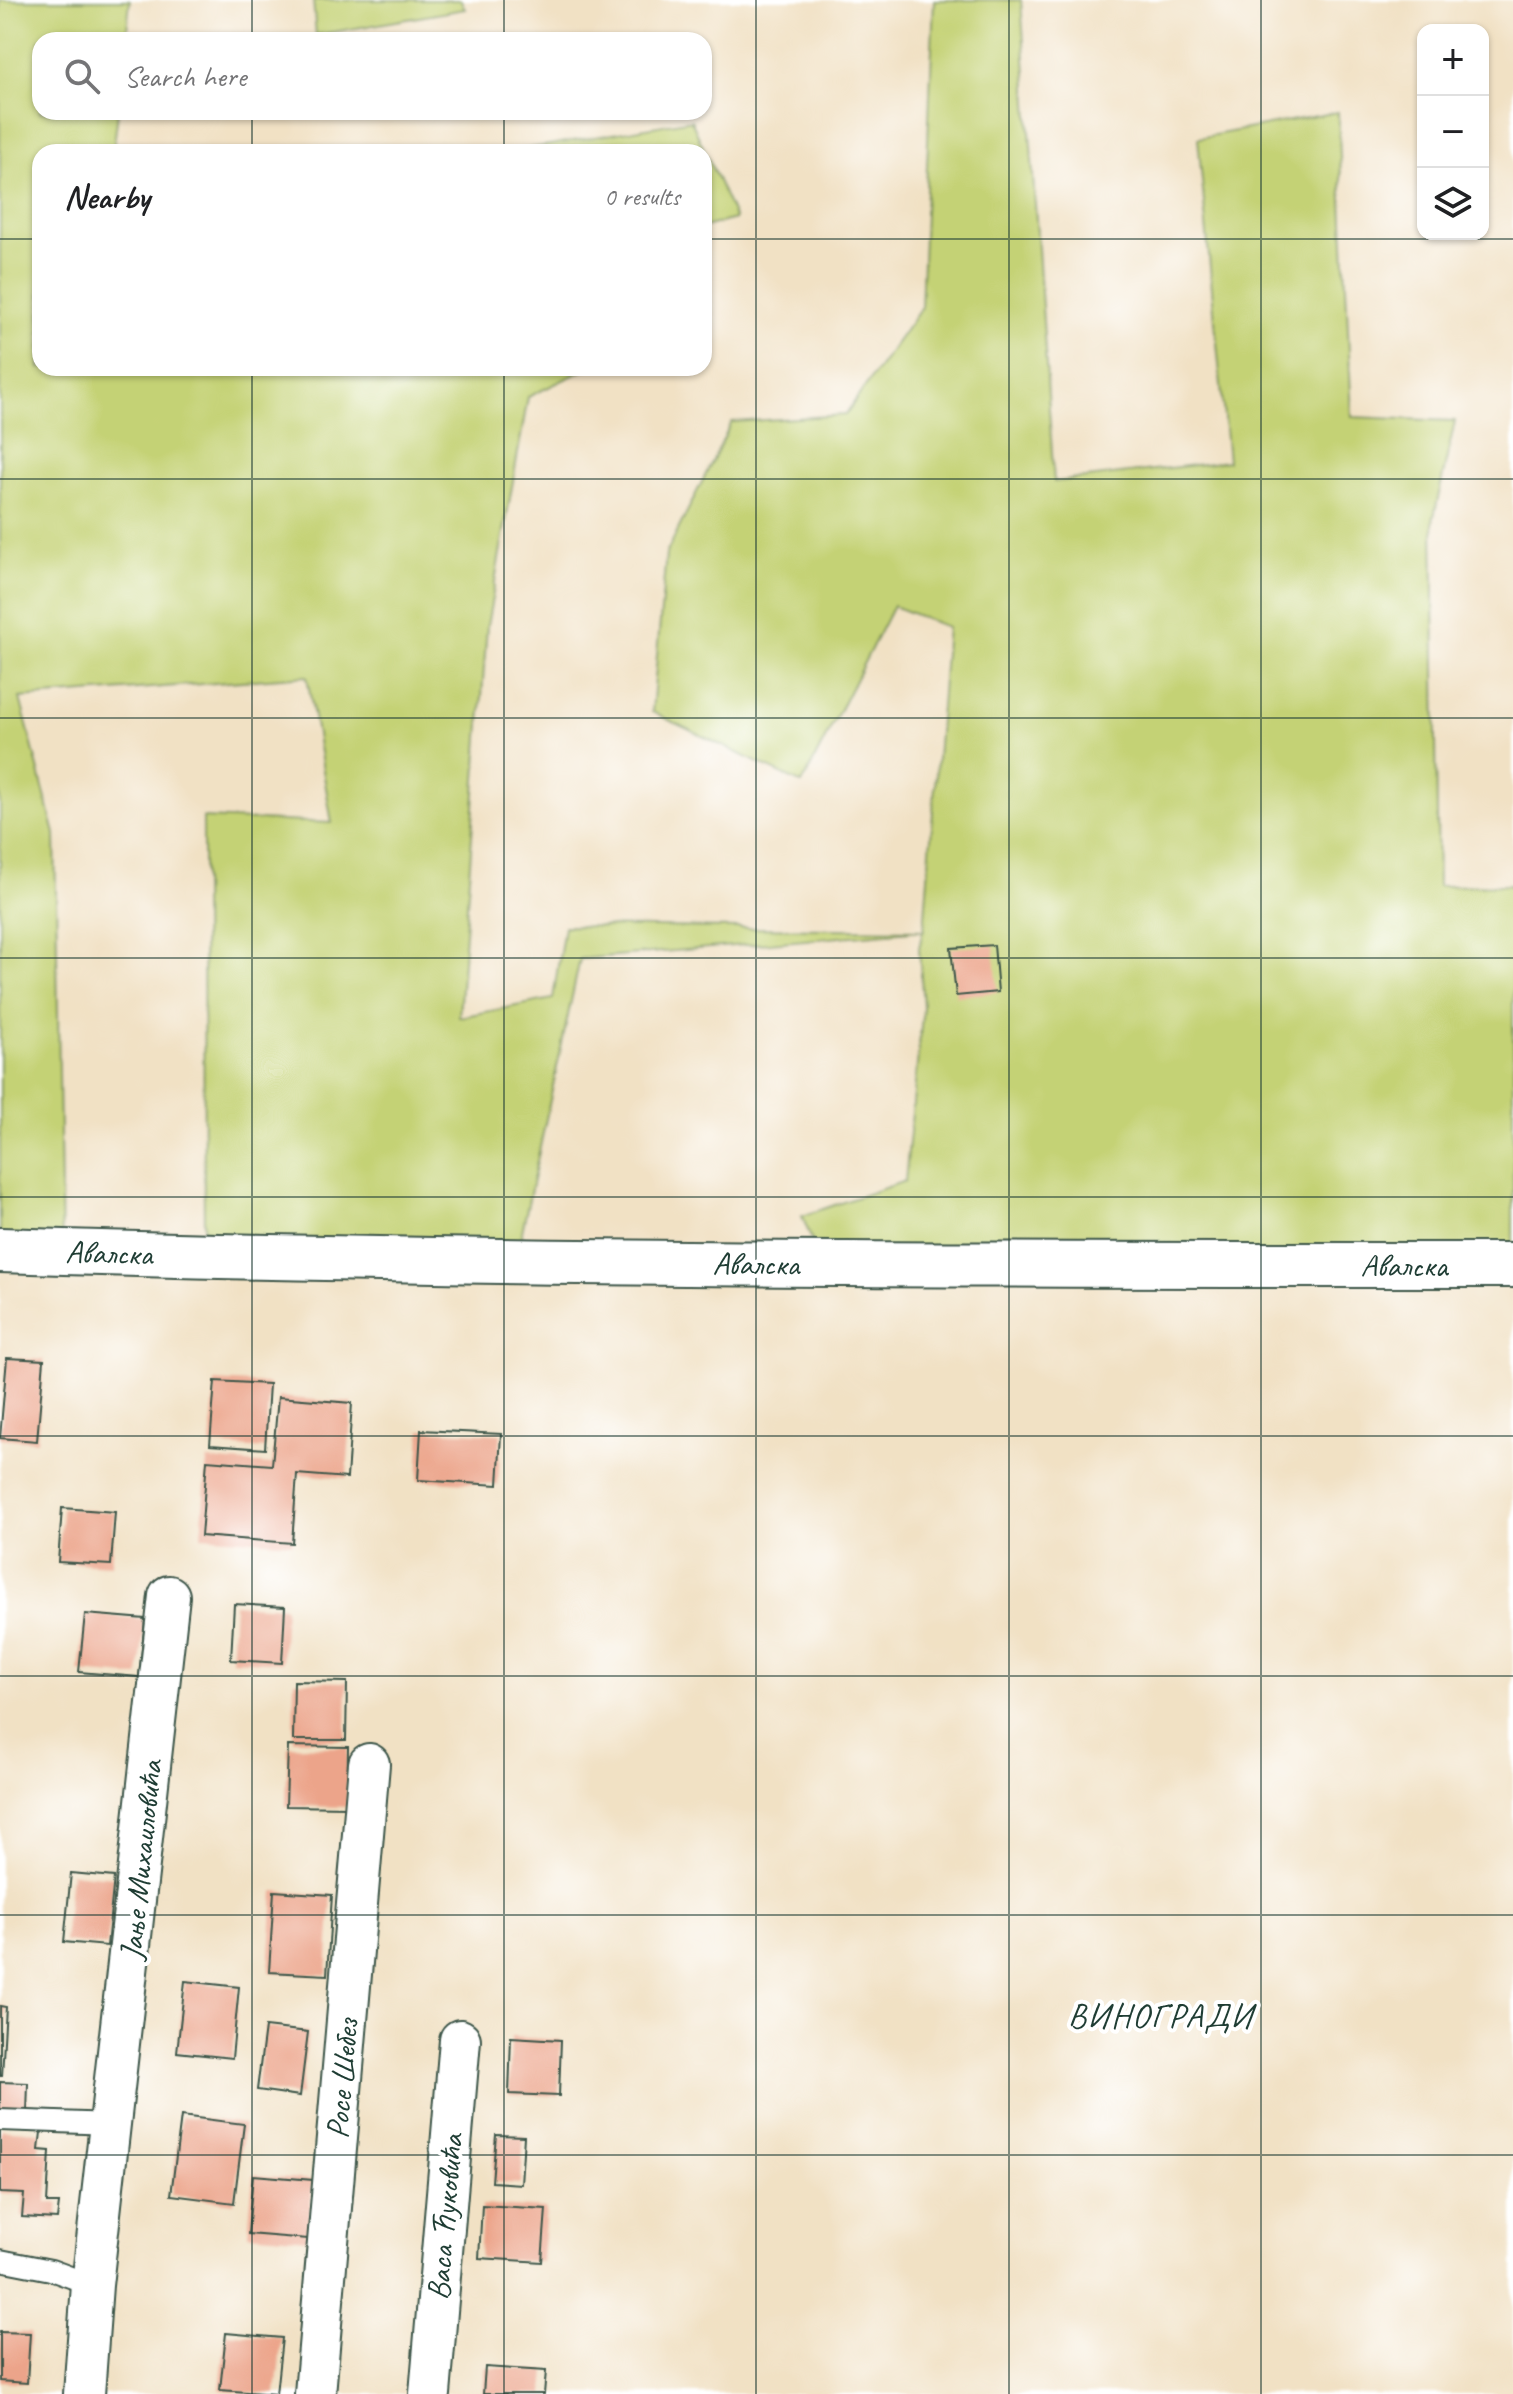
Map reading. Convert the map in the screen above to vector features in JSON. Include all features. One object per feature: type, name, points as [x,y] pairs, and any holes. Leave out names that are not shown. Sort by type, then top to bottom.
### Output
[{"type":"main road","name":"Авалска","points":[[0,1250],[822,1265],[1513,1265]]},
{"type":"street","name":"Јање Михаиловића","points":[[84,2394],[92,2285],[169,1596]]},
{"type":"street","name":"Росе Шебез","points":[[315,2394],[369,1764]]},
{"type":"street","name":"Васа Ћуковића","points":[[430,2394],[460,2040]]},
{"type":"lane","points":[[0,2120],[112,2124]]},
{"type":"lane","points":[[0,2260],[51,2270],[92,2285]]},
{"type":"green space","points":[[0,0],[130,0],[127,32],[32,32],[32,120],[117,120],[114,144],[32,144],[32,376],[571,376],[528,397],[487,626],[459,1017],[553,999],[564,926],[924,930],[947,627],[893,606],[802,784],[652,712],[666,554],[732,422],[845,415],[921,308],[934,0],[1021,0],[1054,482],[1228,461],[1198,138],[1338,112],[1352,417],[1455,421],[1433,521],[1438,886],[1513,885],[1513,1265],[822,1265],[802,1216],[905,1181],[923,1007],[919,948],[923,930],[580,959],[516,1260],[204,1256],[203,818],[332,823],[307,676],[20,698],[55,834],[62,1252],[0,1250]]},
{"type":"green space","points":[[313,0],[461,0],[465,9],[333,32],[316,32]]},
{"type":"green space","points":[[691,120],[702,144],[555,144]]},
{"type":"green space","points":[[712,167],[735,219],[712,225]]},
{"type":"building","points":[[994,945],[998,992],[956,996],[951,948]]},
{"type":"building","points":[[7,1358],[44,1360],[37,1441],[0,1438]]},
{"type":"building","points":[[215,1381],[269,1384],[265,1449],[210,1445]]},
{"type":"building","points":[[278,1397],[352,1403],[347,1478],[297,1474],[292,1543],[201,1536],[207,1460],[272,1465]]},
{"type":"building","points":[[421,1430],[501,1434],[498,1485],[418,1480]]},
{"type":"building","points":[[62,1508],[115,1512],[111,1565],[58,1562]]},
{"type":"building","points":[[234,1604],[285,1607],[282,1663],[231,1660]]},
{"type":"building","points":[[85,1614],[145,1619],[139,1677],[79,1672]]},
{"type":"building","points":[[294,1681],[347,1682],[346,1740],[293,1740]]},
{"type":"building","points":[[288,1746],[348,1747],[347,1807],[286,1806]]},
{"type":"building","points":[[71,1873],[114,1877],[107,1946],[64,1942]]},
{"type":"building","points":[[274,1891],[332,1895],[327,1975],[269,1972]]},
{"type":"building","points":[[185,1981],[239,1987],[232,2058],[177,2052]]},
{"type":"building","points":[[0,2006],[6,2007],[2,2076],[0,2076]]},
{"type":"building","points":[[265,2027],[308,2032],[300,2096],[257,2090]]},
{"type":"building","points":[[511,2037],[561,2040],[559,2096],[509,2094]]},
{"type":"building","points":[[0,2082],[28,2083],[27,2114],[0,2112]]},
{"type":"building","points":[[181,2116],[244,2124],[234,2203],[171,2195]]},
{"type":"building","points":[[0,2129],[41,2132],[39,2150],[50,2151],[47,2203],[59,2203],[57,2219],[22,2217],[24,2194],[0,2193]]},
{"type":"building","points":[[496,2135],[524,2136],[521,2184],[492,2182]]},
{"type":"building","points":[[253,2175],[313,2180],[308,2239],[248,2234]]},
{"type":"building","points":[[482,2205],[546,2209],[542,2262],[479,2258]]},
{"type":"building","points":[[0,2332],[30,2333],[27,2383],[0,2381]]},
{"type":"building","points":[[226,2333],[282,2338],[276,2394],[220,2390]]},
{"type":"building","points":[[485,2367],[546,2371],[544,2394],[483,2394]]},
{"type":"district","name":"ВИНОГРАДИ","points":[[1161,2015]]}]
